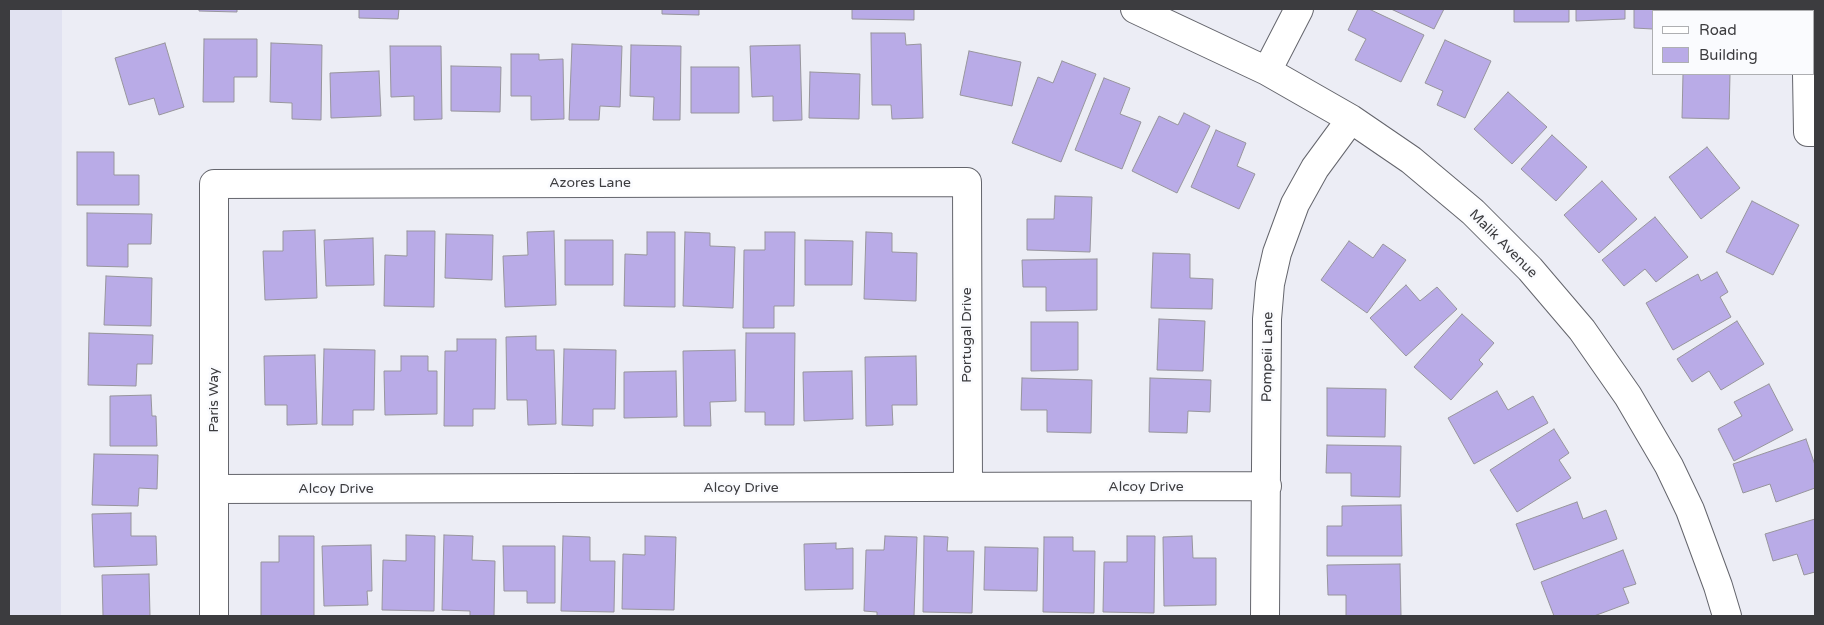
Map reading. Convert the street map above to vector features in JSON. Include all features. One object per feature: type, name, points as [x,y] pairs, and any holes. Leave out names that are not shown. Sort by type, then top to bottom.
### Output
[{"type":"street","name":"Malik Avenue","points":[[1135,9],[1267,70],[1351,118],[1411,160],[1473,212],[1530,269],[1582,330],[1628,396],[1669,466],[1690,510],[1727,616]]},
{"type":"street","points":[[1267,70],[1300,9]]},
{"type":"street","points":[[1807,75],[1808,132],[1815,132]]},
{"type":"street","name":"Pompeii Lane","points":[[1265,616],[1267,320],[1270,284],[1277,254],[1295,204],[1315,168],[1351,118]]},
{"type":"street","name":"Azores Lane","points":[[214,184],[967,182]]},
{"type":"street","name":"Portugal Drive","points":[[967,182],[968,487]]},
{"type":"street","name":"Paris Way","points":[[214,184],[214,616]]},
{"type":"street","name":"Alcoy Drive","points":[[214,489],[1267,486]]},
{"type":"shaded area","points":[[9,9],[62,9],[61,616],[9,616]]},
{"type":"building","points":[[199,9],[237,9],[237,12],[199,11]]},
{"type":"building","points":[[359,9],[399,9],[398,19],[359,18]]},
{"type":"building","points":[[662,9],[699,9],[699,15],[662,14]]},
{"type":"building","points":[[852,9],[914,9],[914,20],[852,19]]},
{"type":"building","points":[[1358,9],[1369,9],[1424,35],[1401,82],[1355,60],[1366,39],[1348,30]]},
{"type":"building","points":[[1391,9],[1444,9],[1434,29]]},
{"type":"building","points":[[1514,9],[1569,9],[1569,22],[1514,22]]},
{"type":"building","points":[[1576,9],[1625,9],[1625,19],[1576,21]]},
{"type":"building","points":[[1634,9],[1689,9],[1652,10],[1652,29],[1634,28]]},
{"type":"building","points":[[1696,9],[1747,9],[1747,10]]},
{"type":"building","points":[[871,33],[905,33],[906,45],[921,44],[923,118],[892,119],[891,105],[872,105]]},
{"type":"building","points":[[204,39],[257,39],[257,77],[234,77],[234,102],[203,102]]},
{"type":"building","points":[[1445,40],[1491,61],[1465,118],[1437,105],[1443,91],[1425,83]]},
{"type":"building","points":[[165,43],[184,107],[159,115],[154,98],[129,105],[115,58]]},
{"type":"building","points":[[271,43],[322,45],[321,120],[292,119],[292,103],[270,102]]},
{"type":"building","points":[[572,44],[622,46],[620,107],[600,106],[599,120],[569,120]]},
{"type":"building","points":[[631,45],[681,46],[680,120],[653,120],[654,97],[630,96]]},
{"type":"building","points":[[800,45],[802,120],[773,121],[773,96],[752,97],[750,46]]},
{"type":"building","points":[[390,46],[441,46],[442,119],[414,120],[414,96],[391,97]]},
{"type":"building","points":[[969,51],[1021,62],[1012,106],[960,95]]},
{"type":"building","points":[[511,54],[539,54],[539,60],[563,59],[564,119],[531,120],[531,96],[511,96]]},
{"type":"building","points":[[1062,61],[1096,74],[1061,162],[1012,143],[1038,77],[1053,83]]},
{"type":"building","points":[[451,66],[501,67],[500,112],[451,111]]},
{"type":"building","points":[[691,67],[739,67],[739,113],[691,113]]},
{"type":"building","points":[[379,71],[381,116],[331,118],[330,73]]},
{"type":"building","points":[[810,72],[860,74],[859,119],[809,118]]},
{"type":"building","points":[[1683,75],[1730,75],[1729,119],[1682,118]]},
{"type":"building","points":[[1104,78],[1130,88],[1120,114],[1141,122],[1122,169],[1075,150]]},
{"type":"building","points":[[1508,92],[1547,127],[1512,164],[1474,129]]},
{"type":"building","points":[[1184,113],[1210,126],[1177,193],[1132,171],[1159,116],[1178,125]]},
{"type":"building","points":[[1216,130],[1246,143],[1237,166],[1255,174],[1239,209],[1191,187]]},
{"type":"building","points":[[1552,135],[1587,167],[1556,201],[1521,169]]},
{"type":"building","points":[[1707,147],[1740,188],[1701,219],[1669,177]]},
{"type":"building","points":[[77,152],[114,152],[114,175],[139,175],[139,205],[77,205]]},
{"type":"building","points":[[1602,181],[1637,219],[1599,253],[1564,215]]},
{"type":"building","points":[[1055,196],[1092,197],[1090,252],[1027,250],[1027,219],[1054,219]]},
{"type":"building","points":[[1752,201],[1799,225],[1773,275],[1726,252]]},
{"type":"building","points":[[87,213],[152,214],[151,244],[128,244],[128,267],[87,266]]},
{"type":"building","points":[[1655,217],[1688,257],[1656,282],[1645,269],[1624,286],[1602,260]]},
{"type":"building","points":[[315,230],[317,298],[265,300],[263,251],[283,251],[283,231]]},
{"type":"building","points":[[407,231],[435,231],[434,307],[384,306],[385,255],[407,256]]},
{"type":"building","points":[[554,231],[556,305],[505,307],[503,256],[528,255],[527,232]]},
{"type":"building","points":[[647,232],[675,232],[675,307],[624,306],[625,254],[647,255]]},
{"type":"building","points":[[685,232],[710,233],[710,246],[735,247],[733,308],[683,306]]},
{"type":"building","points":[[765,232],[795,232],[794,306],[774,306],[774,328],[743,328],[744,250],[765,250]]},
{"type":"building","points":[[866,232],[892,233],[892,252],[917,253],[916,301],[864,299]]},
{"type":"building","points":[[446,234],[493,235],[492,280],[445,278]]},
{"type":"building","points":[[373,238],[374,285],[326,286],[324,240]]},
{"type":"building","points":[[565,240],[613,240],[613,285],[565,285]]},
{"type":"building","points":[[805,240],[853,241],[852,285],[805,285]]},
{"type":"building","points":[[1349,241],[1373,258],[1383,244],[1406,260],[1367,313],[1321,280]]},
{"type":"building","points":[[1153,253],[1190,254],[1190,278],[1213,279],[1212,309],[1151,308]]},
{"type":"building","points":[[1097,259],[1097,310],[1046,311],[1046,287],[1023,287],[1022,260]]},
{"type":"building","points":[[1717,272],[1728,292],[1720,297],[1731,317],[1673,350],[1646,303],[1698,274],[1701,281]]},
{"type":"building","points":[[106,276],[152,278],[151,326],[104,325]]},
{"type":"building","points":[[1406,285],[1420,301],[1437,287],[1457,309],[1406,356],[1370,318]]},
{"type":"building","points":[[1462,314],[1494,343],[1479,360],[1483,364],[1451,400],[1414,367]]},
{"type":"building","points":[[1159,319],[1205,321],[1203,371],[1157,370]]},
{"type":"building","points":[[1737,321],[1764,364],[1721,390],[1709,371],[1692,382],[1677,359]]},
{"type":"building","points":[[1031,322],[1078,322],[1078,370],[1031,371]]},
{"type":"building","points":[[89,333],[153,335],[152,364],[137,364],[136,386],[88,385]]},
{"type":"building","points":[[746,333],[795,333],[794,425],[765,425],[765,412],[745,412]]},
{"type":"building","points":[[536,336],[536,350],[554,350],[556,424],[528,425],[527,400],[507,400],[506,337]]},
{"type":"building","points":[[457,339],[496,339],[495,409],[473,409],[473,426],[444,426],[445,351],[457,351]]},
{"type":"building","points":[[324,349],[375,350],[374,410],[353,410],[353,425],[322,425]]},
{"type":"building","points":[[564,349],[616,350],[615,409],[593,409],[593,426],[562,425]]},
{"type":"building","points":[[735,350],[736,401],[710,402],[711,426],[684,426],[683,351]]},
{"type":"building","points":[[315,355],[317,424],[287,425],[287,405],[265,405],[264,356]]},
{"type":"building","points":[[401,356],[428,356],[428,371],[437,371],[437,414],[385,415],[384,371],[401,371]]},
{"type":"building","points":[[916,356],[917,405],[892,405],[893,425],[866,426],[865,357]]},
{"type":"building","points":[[676,371],[677,417],[624,418],[624,372]]},
{"type":"building","points":[[852,371],[853,419],[804,421],[803,372]]},
{"type":"building","points":[[1022,378],[1092,380],[1091,433],[1047,432],[1047,410],[1021,410]]},
{"type":"building","points":[[1150,378],[1211,380],[1210,412],[1188,411],[1187,433],[1149,432]]},
{"type":"building","points":[[1769,384],[1793,430],[1734,461],[1718,429],[1742,416],[1734,402]]},
{"type":"building","points":[[1327,388],[1386,389],[1385,437],[1327,436]]},
{"type":"building","points":[[1497,391],[1508,410],[1533,396],[1548,423],[1474,464],[1448,418]]},
{"type":"building","points":[[151,395],[152,416],[156,416],[157,446],[110,446],[110,396]]},
{"type":"building","points":[[1554,429],[1569,453],[1559,460],[1571,478],[1517,512],[1490,470]]},
{"type":"building","points":[[1806,439],[1815,465],[1815,488],[1776,502],[1770,484],[1743,493],[1733,464]]},
{"type":"building","points":[[1327,445],[1401,446],[1400,497],[1351,496],[1351,473],[1326,473]]},
{"type":"building","points":[[94,454],[158,455],[157,489],[139,488],[138,506],[92,505]]},
{"type":"building","points":[[1577,502],[1583,519],[1606,510],[1617,539],[1534,570],[1516,524]]},
{"type":"building","points":[[1401,505],[1402,556],[1327,556],[1327,526],[1342,526],[1342,506]]},
{"type":"building","points":[[131,513],[131,536],[156,536],[157,565],[94,567],[92,514]]},
{"type":"building","points":[[1815,519],[1815,572],[1804,575],[1797,554],[1773,561],[1765,534]]},
{"type":"building","points":[[406,535],[435,536],[434,611],[382,610],[383,560],[406,561]]},
{"type":"building","points":[[444,535],[473,536],[472,560],[495,561],[494,616],[470,616],[470,611],[442,610]]},
{"type":"building","points":[[279,536],[314,536],[314,616],[261,616],[261,562],[279,562]]},
{"type":"building","points":[[563,536],[590,537],[590,561],[615,561],[614,612],[561,611]]},
{"type":"building","points":[[645,536],[676,537],[674,610],[622,609],[623,554],[645,555]]},
{"type":"building","points":[[885,536],[917,537],[914,616],[877,616],[877,612],[864,611],[866,550],[884,550]]},
{"type":"building","points":[[924,536],[948,537],[947,551],[974,551],[972,613],[923,612]]},
{"type":"building","points":[[1127,536],[1155,536],[1154,613],[1103,612],[1104,562],[1127,562]]},
{"type":"building","points":[[1192,536],[1193,558],[1216,558],[1216,605],[1164,606],[1163,537]]},
{"type":"building","points":[[1044,537],[1073,537],[1073,551],[1095,551],[1094,613],[1043,612]]},
{"type":"building","points":[[836,543],[836,549],[853,548],[853,589],[805,590],[804,544]]},
{"type":"building","points":[[371,545],[372,591],[367,591],[368,605],[324,606],[322,546]]},
{"type":"building","points":[[503,546],[555,546],[555,603],[527,603],[527,591],[504,591]]},
{"type":"building","points":[[985,547],[1038,548],[1037,591],[984,590]]},
{"type":"building","points":[[1623,550],[1636,584],[1623,588],[1629,603],[1594,616],[1554,616],[1541,582]]},
{"type":"building","points":[[1400,564],[1401,616],[1346,616],[1346,595],[1328,595],[1327,565]]},
{"type":"building","points":[[149,574],[150,616],[103,616],[102,575]]}]
